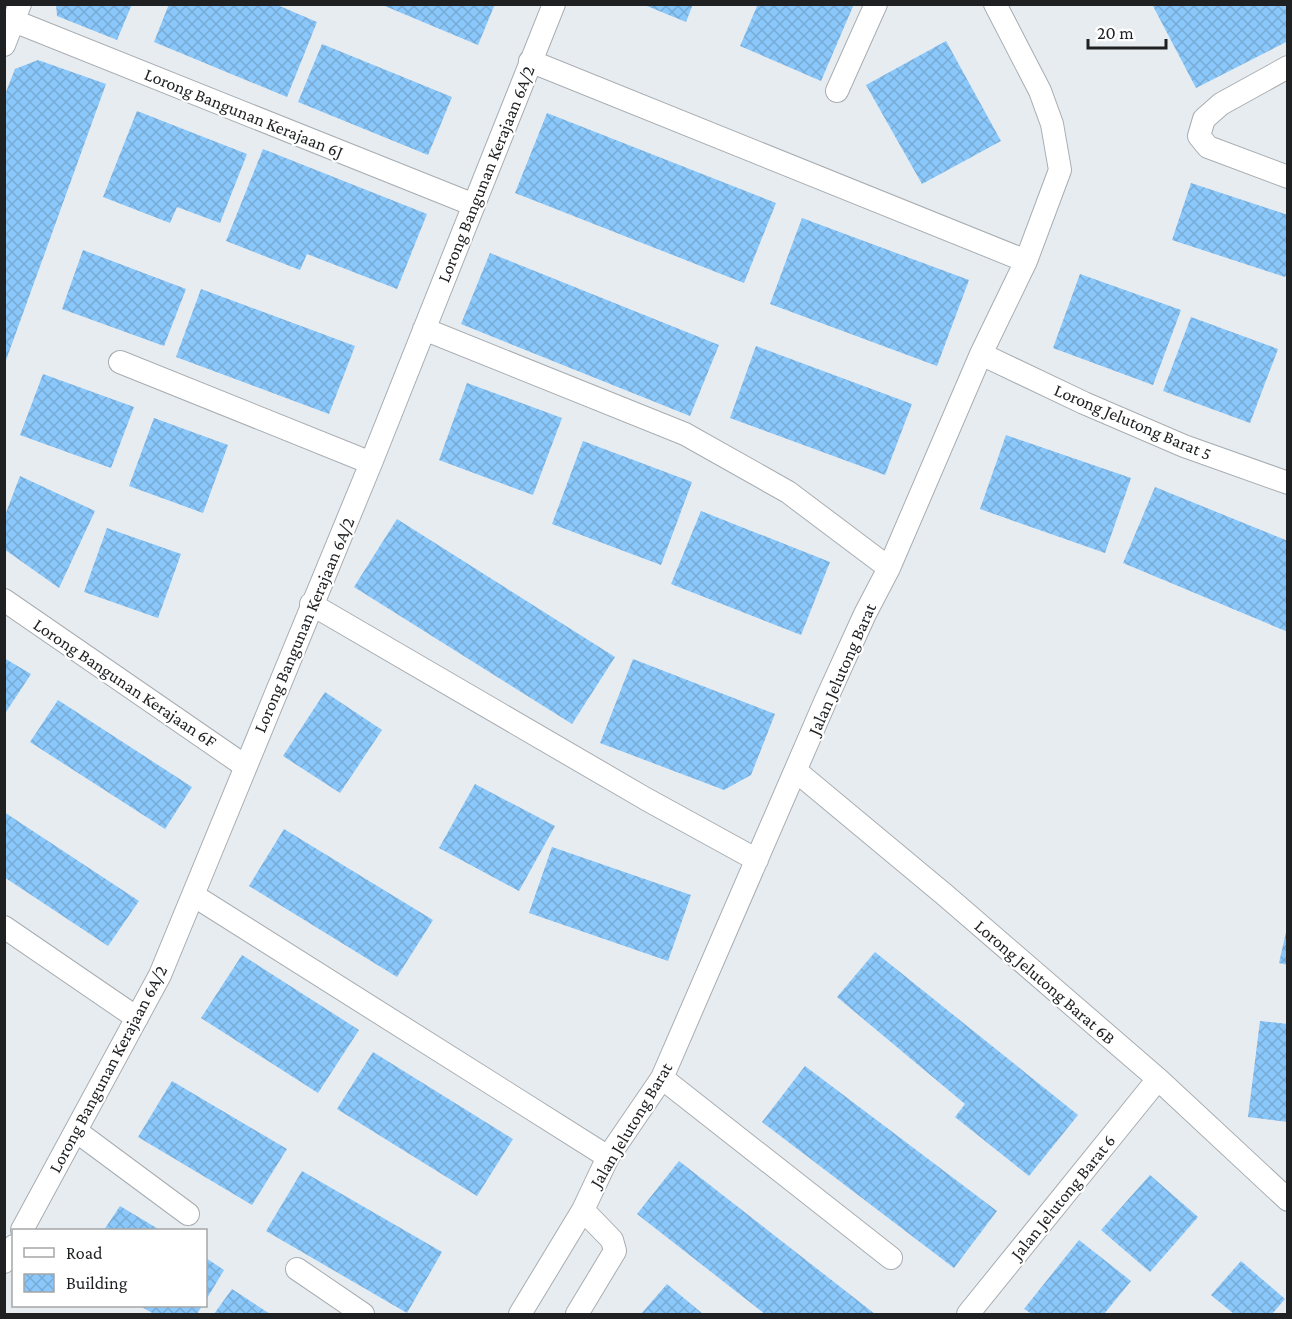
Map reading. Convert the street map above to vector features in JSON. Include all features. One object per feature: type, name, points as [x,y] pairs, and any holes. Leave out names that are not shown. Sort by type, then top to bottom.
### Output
[{"type":"street","name":"Lorong Bangunan Kerajaan 6A/2","points":[[23,1229],[160,975],[371,463],[554,4]]},
{"type":"street","points":[[837,91],[876,4]]},
{"type":"street","name":"Jalan Jelutong Barat","points":[[520,1314],[583,1210],[608,1157],[662,1078],[825,702],[889,568],[981,354],[1026,261],[1060,170],[1052,124],[1040,92],[995,4]]},
{"type":"street","points":[[4,45],[17,13]]},
{"type":"street","name":"Lorong Bangunan Kerajaan 6J","points":[[17,13],[474,205]]},
{"type":"street","points":[[530,61],[1026,261]]},
{"type":"street","points":[[1287,67],[1221,104],[1204,119],[1199,136],[1208,147],[1287,177]]},
{"type":"street","points":[[424,329],[685,434],[788,492],[889,568]]},
{"type":"street","name":"Lorong Jelutong Barat 5","points":[[981,354],[1084,404],[1287,483]]},
{"type":"street","points":[[120,362],[371,463]]},
{"type":"street","name":"Lorong Bangunan Kerajaan 6F","points":[[4,600],[245,766]]},
{"type":"street","points":[[311,604],[646,799],[757,860]]},
{"type":"street","name":"Lorong Jelutong Barat 6B","points":[[796,771],[945,895],[1158,1079],[1287,1200]]},
{"type":"street","points":[[193,895],[608,1157]]},
{"type":"street","points":[[4,927],[137,1018]]},
{"type":"street","points":[[662,1078],[891,1258]]},
{"type":"street","name":"Jalan Jelutong Barat 6","points":[[968,1314],[1158,1079]]},
{"type":"street","points":[[76,1131],[188,1214]]},
{"type":"street","points":[[578,1314],[615,1251],[612,1240],[583,1210]]},
{"type":"street","points":[[4,1262],[12,1249]]},
{"type":"street","points":[[297,1269],[363,1314]]},
{"type":"building","points":[[56,4],[132,4],[117,40],[57,16]]},
{"type":"building","points":[[169,4],[275,4],[317,22],[287,97],[154,42]]},
{"type":"building","points":[[380,4],[495,4],[478,45]]},
{"type":"building","points":[[642,4],[693,4],[686,22]]},
{"type":"building","points":[[758,4],[854,4],[821,81],[740,46]]},
{"type":"building","points":[[1152,4],[1288,4],[1288,41],[1196,88]]},
{"type":"building","points":[[946,41],[1001,141],[922,184],[866,85]]},
{"type":"building","points":[[322,44],[452,97],[428,155],[298,102]]},
{"type":"building","points":[[38,60],[106,84],[5,363],[4,97],[15,69]]},
{"type":"building","points":[[137,111],[247,154],[220,223],[177,207],[170,223],[103,197]]},
{"type":"building","points":[[547,113],[776,203],[744,283],[515,193]]},
{"type":"building","points":[[263,149],[427,214],[397,289],[307,254],[300,270],[226,241]]},
{"type":"building","points":[[1191,183],[1288,215],[1288,271],[1285,277],[1172,240]]},
{"type":"building","points":[[802,218],[969,280],[937,366],[770,304]]},
{"type":"building","points":[[83,250],[186,289],[164,346],[62,309]]},
{"type":"building","points":[[490,253],[719,345],[690,416],[461,324]]},
{"type":"building","points":[[1080,274],[1181,310],[1153,385],[1053,348]]},
{"type":"building","points":[[201,289],[355,346],[329,414],[176,357]]},
{"type":"building","points":[[1191,317],[1278,349],[1250,423],[1163,391]]},
{"type":"building","points":[[756,346],[912,404],[885,475],[730,418]]},
{"type":"building","points":[[43,374],[134,407],[111,468],[20,435]]},
{"type":"building","points":[[467,383],[562,418],[533,495],[439,460]]},
{"type":"building","points":[[154,418],[228,445],[203,513],[129,486]]},
{"type":"building","points":[[1006,435],[1131,478],[1105,553],[980,509]]},
{"type":"building","points":[[583,441],[692,482],[661,565],[552,524]]},
{"type":"building","points":[[20,476],[95,511],[59,588],[4,549],[4,518]]},
{"type":"building","points":[[1155,487],[1288,541],[1288,632],[1123,563]]},
{"type":"building","points":[[701,511],[830,562],[801,635],[671,584]]},
{"type":"building","points":[[397,519],[615,657],[572,724],[354,587]]},
{"type":"building","points":[[107,528],[181,554],[158,618],[84,592]]},
{"type":"building","points":[[4,658],[31,674],[4,715]]},
{"type":"building","points":[[633,659],[775,714],[751,775],[724,790],[600,743]]},
{"type":"building","points":[[325,692],[382,730],[340,793],[283,756]]},
{"type":"building","points":[[58,700],[192,787],[165,829],[30,742]]},
{"type":"building","points":[[475,784],[555,826],[519,891],[439,848]]},
{"type":"building","points":[[4,812],[139,901],[108,946],[4,877]]},
{"type":"building","points":[[284,829],[433,920],[397,977],[249,886]]},
{"type":"building","points":[[552,847],[691,895],[668,961],[529,913]]},
{"type":"building","points":[[1288,928],[1288,965],[1279,963]]},
{"type":"building","points":[[875,952],[1078,1115],[1029,1176],[955,1117],[965,1104],[837,997]]},
{"type":"building","points":[[242,955],[359,1030],[318,1093],[201,1018]]},
{"type":"building","points":[[1260,1021],[1288,1024],[1288,1122],[1248,1117]]},
{"type":"building","points":[[373,1052],[513,1139],[477,1196],[337,1109]]},
{"type":"building","points":[[805,1066],[997,1211],[954,1268],[762,1122]]},
{"type":"building","points":[[172,1081],[287,1149],[252,1205],[138,1137]]},
{"type":"building","points":[[679,1161],[875,1314],[765,1314],[637,1214]]},
{"type":"building","points":[[302,1171],[442,1252],[407,1313],[266,1231]]},
{"type":"building","points":[[1150,1175],[1198,1217],[1150,1272],[1101,1230]]},
{"type":"building","points":[[120,1206],[158,1229],[105,1229]]},
{"type":"building","points":[[1079,1240],[1131,1281],[1104,1314],[1032,1314],[1024,1309]]},
{"type":"building","points":[[207,1259],[224,1270],[207,1298]]},
{"type":"building","points":[[1241,1261],[1285,1299],[1272,1314],[1234,1314],[1211,1295]]},
{"type":"building","points":[[667,1284],[703,1314],[641,1314]]},
{"type":"building","points":[[232,1289],[270,1314],[214,1314]]},
{"type":"building","points":[[142,1307],[201,1307],[197,1314],[154,1314]]}]
